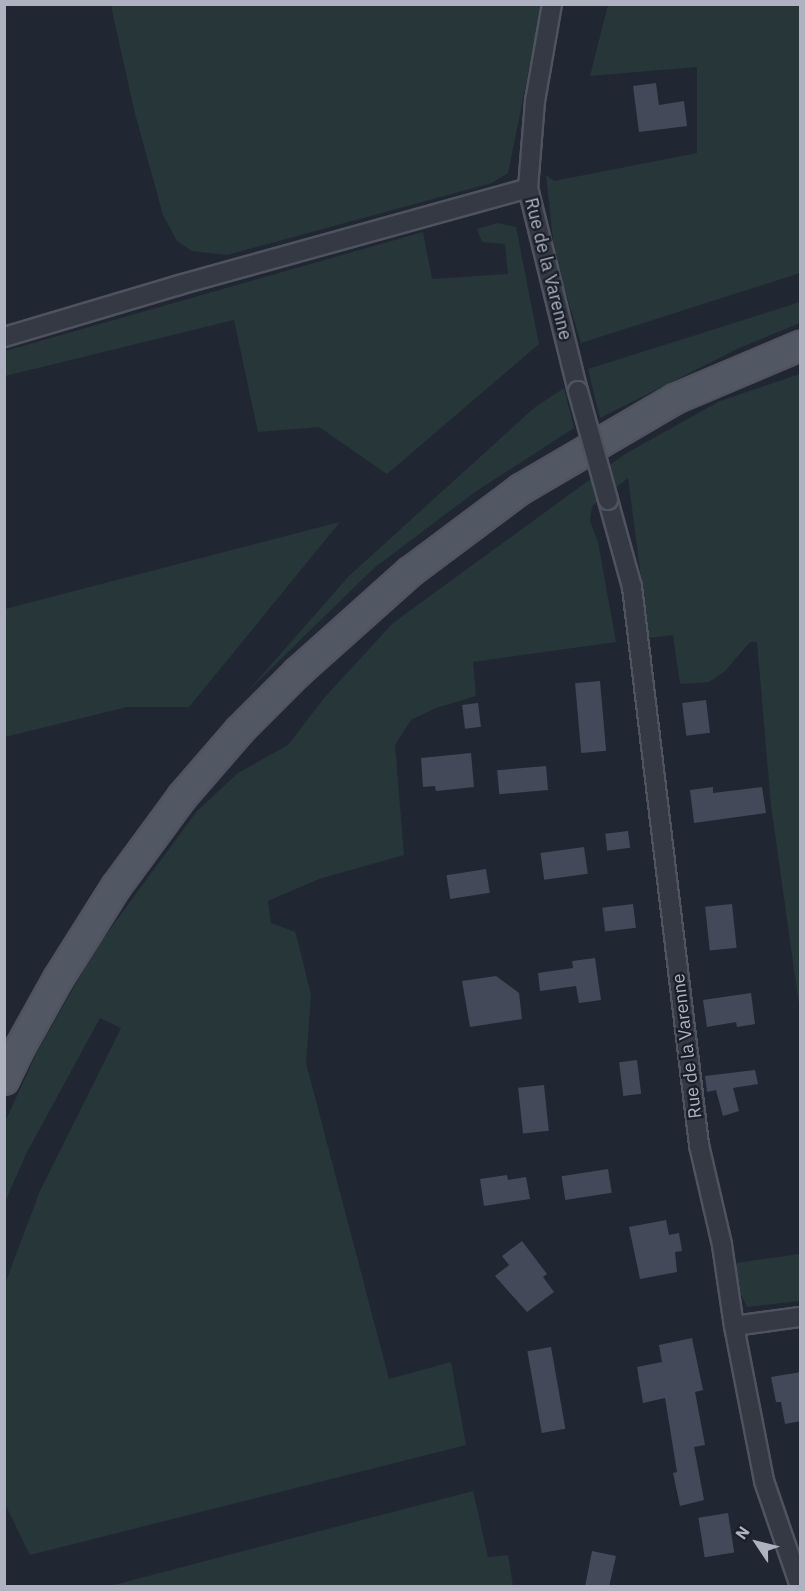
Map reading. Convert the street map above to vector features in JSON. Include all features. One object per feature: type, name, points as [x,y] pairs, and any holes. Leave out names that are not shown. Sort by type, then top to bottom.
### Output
[{"type":"main road","points":[[4,1080],[58,979],[116,887],[182,797],[240,730],[298,672],[410,572],[521,489],[675,399],[801,346]]},
{"type":"street","name":"Rue de la Varenne","points":[[552,4],[534,101],[528,188],[578,391],[632,587],[699,1145],[722,1245],[734,1326],[764,1481],[800,1587]]},
{"type":"street","points":[[4,338],[179,285],[528,188]]},
{"type":"street","points":[[734,1326],[801,1317]]},
{"type":"shaded area","points":[[111,5],[542,5],[508,173],[492,183],[227,255],[192,251],[177,241],[163,215],[134,110]]},
{"type":"shaded area","points":[[608,5],[800,5],[800,273],[581,343],[555,258],[546,175],[554,181],[697,153],[697,67],[590,76]]},
{"type":"shaded area","points":[[497,223],[516,227],[539,344],[387,474],[319,427],[258,432],[234,320],[5,376],[5,351],[423,232],[432,279],[508,274],[505,244],[482,242],[477,229]]},
{"type":"shaded area","points":[[800,302],[800,323],[739,348],[600,418],[588,369]]},
{"type":"shaded area","points":[[800,374],[800,1012],[771,805],[757,642],[750,642],[725,671],[709,682],[680,684],[673,635],[649,638],[628,478],[592,506],[590,521],[598,542],[616,642],[473,662],[476,696],[436,708],[411,720],[395,745],[404,855],[319,879],[268,901],[271,923],[295,932],[299,946],[311,995],[306,1063],[389,1379],[451,1362],[466,1445],[30,1555],[5,1504],[5,1284],[40,1191],[121,1028],[100,1018],[26,1154],[5,1202],[5,1122],[37,1052],[96,948],[197,811],[238,773],[288,745],[325,697],[393,623],[625,454],[720,401]]},
{"type":"shaded area","points":[[564,388],[574,428],[475,492],[374,568],[246,693],[349,576],[534,408]]},
{"type":"shaded area","points":[[340,522],[189,707],[127,707],[5,737],[5,609]]},
{"type":"shaded area","points":[[800,1254],[800,1301],[747,1307],[741,1294],[735,1263]]},
{"type":"shaded area","points":[[473,1491],[488,1557],[508,1555],[513,1586],[110,1586]]},
{"type":"building","points":[[656,83],[659,105],[684,101],[687,126],[639,132],[633,86]]},
{"type":"building","points":[[600,681],[606,751],[581,753],[575,683]]},
{"type":"building","points":[[706,700],[710,733],[686,736],[682,703]]},
{"type":"building","points":[[478,703],[481,727],[465,729],[462,705]]},
{"type":"building","points":[[471,753],[474,787],[436,791],[435,786],[423,787],[421,758]]},
{"type":"building","points":[[546,766],[548,790],[499,794],[497,770]]},
{"type":"building","points":[[713,787],[713,793],[762,787],[766,813],[694,823],[690,790]]},
{"type":"building","points":[[628,831],[630,848],[607,851],[605,834]]},
{"type":"building","points":[[584,847],[588,874],[544,880],[540,853]]},
{"type":"building","points":[[486,869],[490,893],[450,899],[446,875]]},
{"type":"building","points":[[633,904],[636,928],[605,932],[602,908]]},
{"type":"building","points":[[732,904],[737,948],[710,951],[705,907]]},
{"type":"building","points":[[595,958],[601,1000],[579,1003],[576,986],[540,991],[538,973],[573,968],[572,961]]},
{"type":"building","points":[[496,976],[519,993],[522,1019],[470,1027],[462,981]]},
{"type":"building","points":[[751,993],[755,1024],[737,1027],[736,1022],[707,1027],[703,1000]]},
{"type":"building","points":[[637,1060],[641,1094],[623,1096],[619,1062]]},
{"type":"building","points":[[755,1070],[758,1084],[733,1088],[739,1111],[723,1116],[716,1090],[707,1092],[705,1076]]},
{"type":"building","points":[[544,1085],[549,1131],[523,1133],[518,1088]]},
{"type":"building","points":[[608,1169],[612,1193],[565,1200],[562,1176]]},
{"type":"building","points":[[507,1175],[508,1180],[526,1177],[530,1199],[484,1206],[480,1179]]},
{"type":"building","points":[[666,1220],[669,1235],[679,1233],[682,1251],[675,1252],[677,1272],[640,1279],[629,1227]]},
{"type":"building","points":[[522,1241],[547,1274],[543,1277],[554,1292],[527,1312],[495,1276],[509,1265],[502,1256]]},
{"type":"building","points":[[692,1338],[703,1390],[695,1392],[705,1445],[694,1447],[704,1500],[680,1506],[673,1473],[677,1472],[665,1398],[643,1403],[637,1367],[662,1362],[659,1345]]},
{"type":"building","points":[[551,1347],[565,1429],[542,1433],[527,1351]]},
{"type":"building","points":[[801,1372],[801,1421],[785,1424],[781,1402],[776,1402],[771,1377]]},
{"type":"building","points":[[728,1513],[734,1553],[705,1557],[698,1518]]},
{"type":"building","points":[[592,1551],[616,1556],[609,1587],[585,1587]]}]
